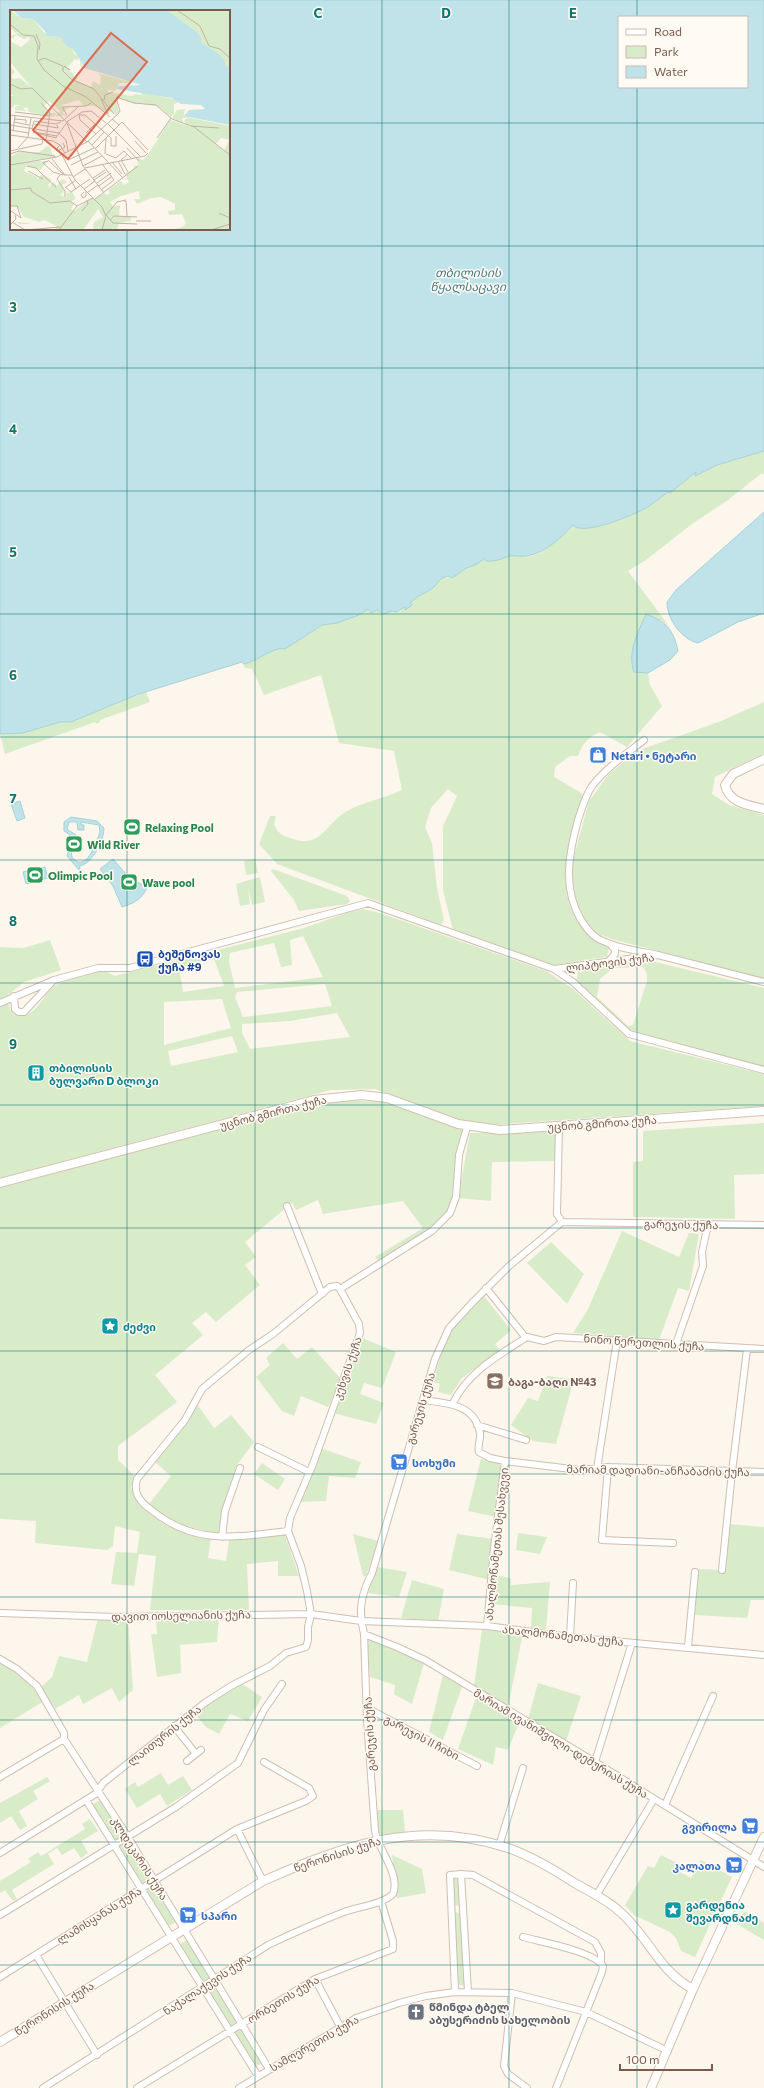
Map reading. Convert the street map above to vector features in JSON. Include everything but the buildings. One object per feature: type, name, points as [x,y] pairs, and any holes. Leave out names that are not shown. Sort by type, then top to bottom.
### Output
[{"type":"main road","points":[[764,758],[734,774],[726,785],[727,792],[737,801],[764,809]]},
{"type":"main road","name":"უცნობ გმირთა ქუჩა","points":[[0,1183],[314,1100],[344,1096],[387,1098],[467,1127],[500,1130],[764,1111]]},
{"type":"main road","name":"წერონისის ქუჩა","points":[[0,2042],[263,1881],[302,1864],[376,1840],[404,1836],[436,1835],[472,1839],[509,1848],[550,1868],[618,1909],[627,1918],[671,1974],[693,1989]]},
{"type":"main road","points":[[651,2088],[693,1989],[764,1837]]},
{"type":"street","points":[[644,740],[610,767],[591,787],[583,805],[568,866],[570,894],[575,910],[585,927],[596,937],[611,944],[658,955]]},
{"type":"street","name":"ლიპტოვის ქუჩა","points":[[54,980],[98,968],[130,968],[368,903],[554,969],[658,955],[764,982]]},
{"type":"street","points":[[608,962],[615,954],[616,950],[611,944]]},
{"type":"street","points":[[573,982],[571,974],[576,966]]},
{"type":"street","points":[[554,969],[573,982],[629,1034],[764,1070]]},
{"type":"street","points":[[14,996],[15,1009],[19,1012],[24,1012],[54,980]]},
{"type":"street","points":[[0,1003],[54,980]]},
{"type":"street","points":[[559,1126],[557,1214],[562,1222]]},
{"type":"street","points":[[311,1614],[308,1591],[301,1566],[288,1531],[222,1537],[183,1530],[163,1520],[140,1499],[134,1487],[137,1478],[185,1420],[202,1389],[248,1350],[273,1334],[322,1294],[334,1286],[340,1289],[432,1231],[450,1213],[456,1197],[459,1155],[467,1127]]},
{"type":"street","points":[[287,1206],[322,1294]]},
{"type":"street","name":"გარეჯის ქუჩა","points":[[376,1840],[367,1708],[364,1634],[361,1621],[362,1591],[372,1573],[417,1414],[423,1400],[435,1359],[449,1328],[486,1288],[508,1267],[562,1222],[764,1225]]},
{"type":"street","points":[[676,1344],[702,1266],[702,1252],[708,1224]]},
{"type":"street","points":[[453,1403],[460,1388],[479,1370],[526,1338],[486,1288]]},
{"type":"street","name":"კეხვის ქუჩა","points":[[288,1531],[294,1504],[309,1472],[360,1333],[359,1324],[340,1289]]},
{"type":"street","name":"ნინო წერეთლის ქუჩა","points":[[526,1338],[544,1341],[556,1337],[764,1349]]},
{"type":"street","points":[[597,1469],[617,1340]]},
{"type":"street","points":[[722,1570],[747,1349]]},
{"type":"street","points":[[423,1400],[453,1403],[473,1415],[477,1425],[526,1440]]},
{"type":"street","name":"მარიამ დადიანი-ანჩაბაძის ქუჩა","points":[[477,1425],[480,1434],[479,1452],[490,1458],[505,1461],[580,1470],[608,1467],[764,1472]]},
{"type":"street","points":[[258,1447],[309,1472]]},
{"type":"street","name":"ახალმოწამეთას შესახვევი","points":[[487,1626],[494,1548],[505,1461]]},
{"type":"street","points":[[608,1467],[602,1540],[673,1543]]},
{"type":"street","points":[[222,1537],[225,1511],[240,1468]]},
{"type":"street","points":[[688,1647],[695,1572]]},
{"type":"street","points":[[570,1637],[573,1583]]},
{"type":"street","name":"დავით იოსელიანის ქუჩა","points":[[0,1614],[116,1616],[311,1614],[361,1621]]},
{"type":"street","name":"ლაითურის ქუჩა","points":[[0,1853],[97,1793],[103,1783],[174,1726],[231,1686],[270,1666],[286,1653],[306,1647],[311,1614]]},
{"type":"street","name":"ახალმოწამეთას ქუჩა","points":[[361,1621],[487,1626],[570,1637],[764,1655]]},
{"type":"street","name":"მარიამ ივანიშვილი-დემურიას ქუჩა","points":[[364,1634],[425,1660],[595,1762],[764,1867]]},
{"type":"street","points":[[595,1762],[632,1643]]},
{"type":"street","name":"კლდეკარის ქუჩა","points":[[0,1659],[17,1669],[37,1686],[64,1733],[64,1739],[97,1793],[128,1837],[269,2069]]},
{"type":"street","points":[[0,1916],[176,1807],[238,1762],[264,1710],[282,1684]]},
{"type":"street","points":[[665,1805],[713,1696]]},
{"type":"street","name":"გარეჯის II ჩიხი","points":[[367,1708],[477,1766]]},
{"type":"street","points":[[174,1726],[198,1752],[187,1761]]},
{"type":"street","points":[[0,1777],[64,1739]]},
{"type":"street","name":"ლამისყანას ქუჩა","points":[[0,1977],[237,1829],[306,1801],[313,1796],[309,1788],[264,1762]]},
{"type":"street","points":[[499,1846],[523,1768]]},
{"type":"street","points":[[596,1896],[654,1799]]},
{"type":"street","name":"კლდეკარის ქუჩა","points":[[86,1800],[258,2076]]},
{"type":"street","points":[[237,1829],[263,1881]]},
{"type":"street","points":[[376,1840],[392,1871],[394,1892],[389,1898],[382,1901]]},
{"type":"street","points":[[461,1874],[468,1992]]},
{"type":"street","points":[[456,1992],[450,1875],[473,1875],[591,1939],[598,1946],[603,1966],[602,1972],[556,2088]]},
{"type":"street","name":"ნაქალაქევის ქუჩა","points":[[43,2088],[97,2055],[214,1978],[268,1946],[300,1930],[345,1912],[382,1901]]},
{"type":"street","name":"ორბეთის ქუჩა","points":[[137,2088],[315,1978],[393,1949],[393,1941],[382,1901]]},
{"type":"street","points":[[523,1937],[564,1947],[601,1962]]},
{"type":"street","points":[[36,1955],[97,2055]]},
{"type":"street","points":[[315,1978],[340,2026]]},
{"type":"street","name":"სამღერეთის ქუჩა","points":[[239,2088],[340,2026],[377,2009],[426,1996],[456,1992],[512,1993],[586,2012],[668,2051]]},
{"type":"street","points":[[512,1993],[504,2066],[508,2074],[527,2088]]},
{"type":"green space","points":[[764,451],[764,475],[762,473],[646,560],[628,571],[669,626],[661,620],[634,672],[648,673],[650,685],[662,706],[627,747],[600,732],[586,741],[578,756],[570,756],[555,767],[554,777],[583,794],[571,837],[567,859],[566,880],[568,899],[576,917],[589,934],[609,947],[607,957],[554,965],[453,930],[443,890],[443,826],[457,796],[448,789],[431,808],[425,827],[432,843],[437,888],[444,920],[441,925],[277,864],[259,844],[270,816],[276,816],[274,824],[282,835],[300,841],[309,841],[322,834],[347,811],[402,790],[394,751],[339,743],[321,675],[264,695],[252,669],[245,668],[242,662],[248,662],[280,648],[285,649],[322,625],[369,609],[390,612],[400,611],[417,596],[427,592],[444,577],[452,578],[465,568],[466,570],[477,564],[485,557],[486,561],[494,561],[509,555],[524,557],[538,554],[545,550],[573,525],[578,528],[595,527],[634,514],[659,500],[669,491],[670,493],[697,471],[695,476],[717,465]]},
{"type":"green space","points":[[146,692],[150,702],[100,720],[100,722],[96,724],[95,722],[5,754],[0,734],[23,733],[60,722],[71,722]]},
{"type":"green space","points":[[764,702],[764,753],[715,777],[712,794],[729,805],[764,815],[764,978],[615,940],[596,933],[588,924],[576,902],[573,881],[573,860],[589,801],[609,774],[637,751],[721,721]]},
{"type":"green space","points":[[255,859],[258,873],[246,875],[244,861]]},
{"type":"green space","points":[[273,869],[347,896],[350,901],[347,904],[299,911],[294,900],[271,871]]},
{"type":"green space","points":[[260,877],[265,902],[252,905],[248,887],[250,904],[240,906],[236,884]]},
{"type":"green space","points":[[363,909],[380,913],[546,971],[573,989],[630,1041],[764,1074],[764,1106],[491,1125],[460,1121],[375,1089],[331,1090],[0,1178],[0,947],[24,948],[50,940],[61,970],[24,982],[8,995],[8,1003],[11,1010],[15,1014],[21,1016],[27,1015],[32,1011],[54,986],[94,972],[104,971],[115,976],[304,928],[349,912]],"holes":[[[303,936],[323,977],[235,988],[229,961],[230,953],[274,943],[281,967],[292,965],[290,940]],[[214,959],[224,986],[183,992],[179,968]],[[325,984],[332,1006],[243,1017],[235,997],[237,992]],[[222,999],[231,1028],[164,1045],[164,1002]],[[337,1013],[350,1037],[250,1049],[242,1033],[242,1024],[290,1021]],[[232,1036],[238,1052],[171,1066],[168,1051]]]},
{"type":"green space","points":[[647,960],[764,988],[764,1066],[632,1032],[577,981],[578,970]],"holes":[[[643,967],[647,974],[647,981],[633,1025],[628,1026],[597,997],[600,979],[613,968]]]},
{"type":"green space","points":[[337,1100],[384,1102],[463,1130],[459,1173],[454,1197],[442,1218],[432,1227],[422,1235],[379,1261],[375,1257],[423,1228],[403,1201],[323,1214],[318,1200],[296,1210],[292,1203],[245,1242],[256,1257],[245,1265],[260,1285],[216,1322],[206,1312],[192,1323],[203,1335],[155,1375],[177,1402],[118,1446],[118,1460],[135,1476],[131,1487],[137,1500],[147,1511],[166,1525],[176,1530],[211,1538],[208,1558],[226,1561],[229,1540],[282,1534],[285,1536],[299,1576],[278,1576],[278,1561],[247,1564],[249,1610],[150,1610],[156,1556],[139,1554],[134,1586],[111,1584],[116,1552],[137,1553],[140,1532],[115,1526],[113,1546],[107,1550],[35,1543],[36,1521],[0,1519],[0,1188],[298,1107]]},
{"type":"green space","points":[[764,1123],[764,1174],[734,1175],[735,1219],[633,1217],[633,1162],[643,1161],[643,1131]]},
{"type":"green space","points":[[555,1130],[557,1161],[492,1162],[491,1201],[458,1198],[470,1133]]},
{"type":"green space","points":[[622,1231],[679,1257],[689,1233],[699,1234],[689,1291],[678,1288],[659,1340],[573,1333],[588,1309]]},
{"type":"green space","points":[[551,1242],[584,1274],[567,1304],[527,1263]]},
{"type":"green space","points":[[483,1295],[511,1330],[495,1344],[500,1350],[462,1378],[451,1395],[438,1392],[440,1384],[433,1382],[444,1344],[451,1329]]},
{"type":"green space","points":[[360,1337],[396,1352],[382,1388],[364,1383],[360,1394],[384,1403],[376,1424],[333,1413]]},
{"type":"green space","points":[[283,1343],[297,1359],[312,1347],[341,1379],[328,1407],[301,1396],[294,1416],[282,1411],[256,1377],[270,1365],[266,1358]]},
{"type":"green space","points":[[547,1376],[574,1379],[556,1444],[533,1441],[511,1425],[528,1398],[538,1401]]},
{"type":"green space","points":[[197,1404],[214,1428],[231,1415],[254,1442],[237,1465],[222,1509],[219,1534],[173,1523],[149,1504],[171,1476],[154,1461]]},
{"type":"green space","points":[[320,1448],[361,1462],[355,1478],[329,1476],[326,1501],[297,1502]]},
{"type":"green space","points":[[481,1459],[499,1463],[501,1466],[496,1517],[468,1511]]},
{"type":"green space","points":[[262,1463],[285,1479],[278,1490],[254,1474]]},
{"type":"green space","points":[[729,1524],[764,1527],[764,1600],[751,1600],[747,1618],[695,1615],[697,1569],[726,1570]]},
{"type":"green space","points":[[518,1533],[547,1537],[540,1554],[516,1550]]},
{"type":"green space","points":[[353,1534],[378,1541],[366,1576],[363,1576]]},
{"type":"green space","points":[[457,1534],[493,1539],[490,1580],[449,1570]]},
{"type":"green space","points":[[377,1567],[407,1572],[399,1597],[367,1593]]},
{"type":"green space","points":[[494,1575],[511,1578],[511,1585],[550,1582],[546,1629],[531,1628],[532,1608],[491,1604]]},
{"type":"green space","points":[[412,1580],[444,1589],[438,1621],[401,1618]]},
{"type":"green space","points":[[219,1617],[217,1642],[180,1645],[181,1673],[157,1677],[151,1634],[157,1634],[156,1618]]},
{"type":"green space","points":[[98,1618],[128,1618],[133,1690],[119,1702],[112,1688],[83,1704],[79,1695],[55,1709],[41,1687],[52,1677],[59,1656],[87,1662]]},
{"type":"green space","points":[[482,1630],[523,1633],[508,1707],[474,1686]]},
{"type":"green space","points":[[367,1638],[396,1648],[424,1663],[412,1704],[394,1694],[395,1685],[370,1677]]},
{"type":"green space","points":[[0,1663],[24,1679],[44,1701],[0,1728]]},
{"type":"green space","points":[[443,1675],[462,1687],[443,1740],[429,1732]]},
{"type":"green space","points":[[538,1683],[581,1696],[566,1741],[528,1719]]},
{"type":"green space","points":[[242,1684],[262,1697],[248,1721],[230,1714],[219,1734],[206,1727],[194,1713]]},
{"type":"green space","points":[[477,1695],[520,1720],[508,1750],[496,1747],[493,1765],[458,1749]]},
{"type":"green space","points":[[161,1773],[168,1785],[183,1776],[192,1790],[167,1806],[160,1794],[137,1808],[125,1789],[135,1782],[138,1787]]},
{"type":"green space","points":[[47,1777],[50,1781],[33,1791],[38,1799],[19,1811],[27,1826],[20,1830],[11,1816],[0,1823],[0,1803]]},
{"type":"green space","points":[[100,1800],[176,1922],[169,1926],[93,1804]]},
{"type":"green space","points":[[376,1810],[403,1810],[405,1832],[381,1835],[378,1832]]},
{"type":"green space","points":[[90,1819],[98,1831],[81,1841],[88,1853],[81,1858],[74,1848],[62,1855],[57,1848],[48,1854],[54,1864],[12,1890],[17,1899],[13,1901],[5,1890],[0,1893],[0,1881],[31,1862],[28,1859],[38,1852],[41,1856],[85,1829],[82,1824]]},
{"type":"green space","points":[[392,1855],[422,1869],[426,1893],[397,1898]]},
{"type":"green space","name":"გარდენია შევარდნაძე","points":[[661,1855],[679,1864],[676,1870],[691,1878],[701,1860],[732,1877],[695,1957],[681,1951],[676,1938],[670,1932],[634,1915],[625,1905],[648,1866],[654,1868]]},
{"type":"green space","points":[[453,1878],[459,1878],[460,1906],[454,1905]]},
{"type":"green space","points":[[744,1911],[764,1923],[764,1940],[737,1924]]},
{"type":"green space","points":[[456,1912],[461,1914],[465,1983],[463,1986],[458,1984],[457,1981],[454,1913]]},
{"type":"green space","points":[[187,1940],[263,2062],[255,2067],[179,1945]]},
{"type":"water","name":"თბილისის წყალსაცავი","points":[[0,0],[764,0],[764,451],[717,465],[695,476],[696,472],[670,493],[668,492],[648,507],[626,517],[595,527],[578,528],[573,525],[552,544],[540,552],[525,556],[511,556],[493,561],[486,561],[485,558],[452,578],[448,576],[443,578],[432,589],[413,600],[410,603],[412,605],[405,610],[405,607],[396,612],[392,611],[384,614],[377,610],[371,613],[368,609],[359,615],[337,623],[322,625],[285,649],[270,652],[249,663],[244,664],[242,662],[139,694],[71,722],[60,722],[23,733],[0,734]]},
{"type":"water","points":[[764,512],[764,613],[738,622],[698,643],[692,641],[681,633],[672,621],[669,615],[667,602],[677,589]]},
{"type":"water","points":[[646,614],[659,620],[668,627],[674,637],[678,651],[670,660],[648,673],[634,672],[632,657],[634,642]]},
{"type":"water","points":[[20,801],[25,818],[17,821],[11,804]]},
{"type":"water","name":"Wild River","points":[[71,817],[97,821],[104,828],[100,845],[93,856],[85,864],[80,866],[79,870],[67,856],[73,842],[73,837],[64,831],[64,822]],"holes":[[[69,822],[77,822],[78,830],[84,830],[84,825],[81,825],[81,822],[99,825],[100,832],[90,855],[82,862],[77,862],[72,857],[71,851],[77,840],[76,835],[67,829]]]},
{"type":"water","name":"Wave pool","points":[[113,859],[126,874],[147,888],[137,900],[122,907],[113,886],[100,869]]},
{"type":"water","name":"Olimpic Pool","points":[[45,867],[48,878],[26,884],[23,872]]},
{"type":"place","name":"Netari • ნეტარი","points":[[598,755]]},
{"type":"place","name":"Relaxing Pool","points":[[132,827]]},
{"type":"place","name":"Wild River","points":[[74,844]]},
{"type":"place","name":"Olimpic Pool","points":[[35,875]]},
{"type":"place","name":"Wave pool","points":[[129,882]]},
{"type":"place","name":"ბეშენოვას ქუჩა #9","points":[[145,959]]},
{"type":"place","name":"თბილისის ბულვარი D ბლოკი","points":[[36,1073]]},
{"type":"place","name":"ძეძვი","points":[[110,1326]]},
{"type":"place","name":"ბაგა-ბაღი №43","points":[[495,1381]]},
{"type":"place","name":"სოხუმი","points":[[399,1462]]},
{"type":"place","name":"გვირილა","points":[[750,1826]]},
{"type":"place","name":"კალათა","points":[[734,1865]]},
{"type":"place","name":"გარდენია შევარდნაძე","points":[[673,1910]]},
{"type":"place","name":"სპარი","points":[[188,1915]]},
{"type":"place","name":"წმინდა ტბელ აბუსერიძის სახელობის","points":[[416,2012]]}]
